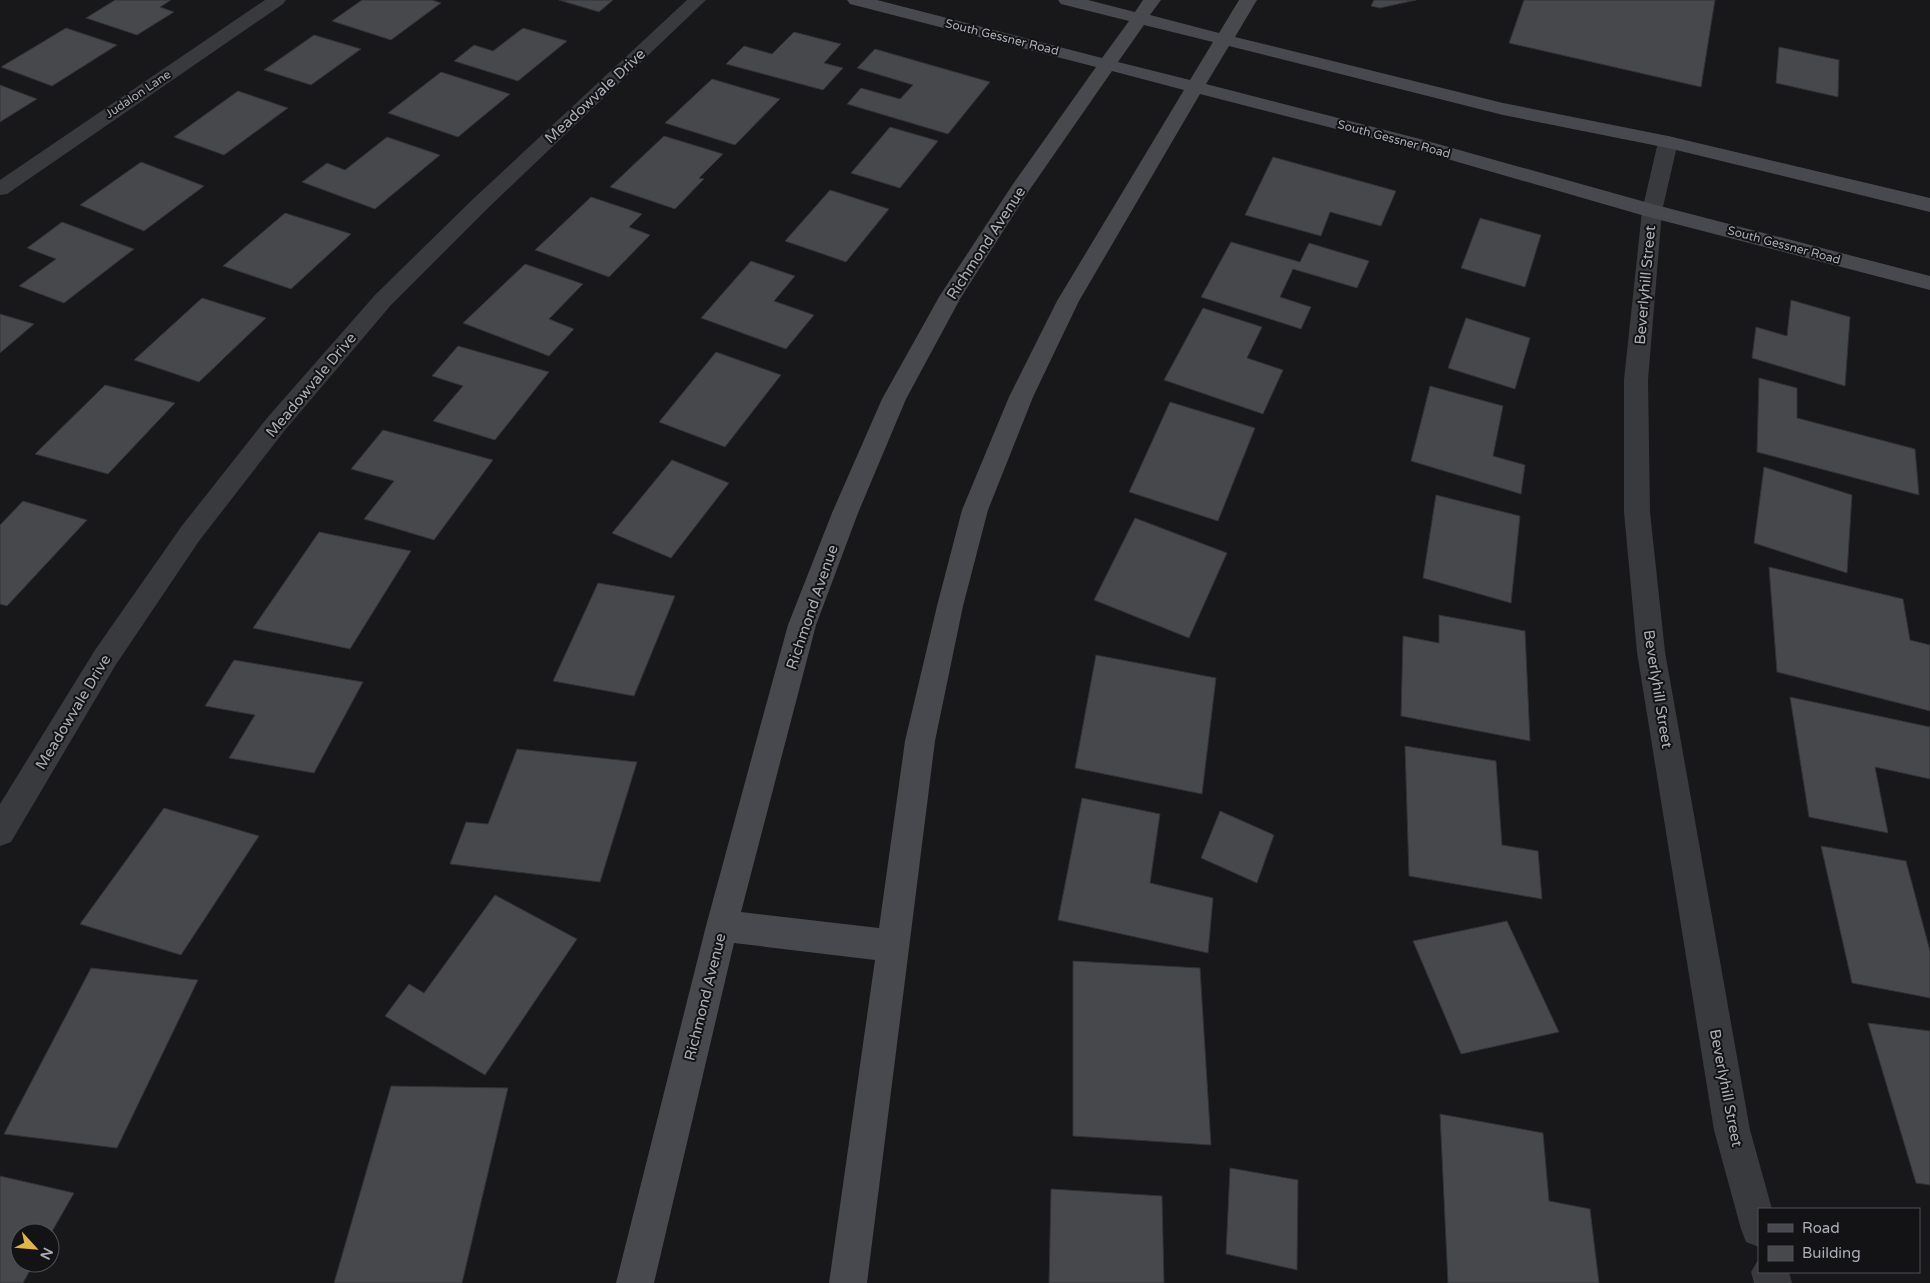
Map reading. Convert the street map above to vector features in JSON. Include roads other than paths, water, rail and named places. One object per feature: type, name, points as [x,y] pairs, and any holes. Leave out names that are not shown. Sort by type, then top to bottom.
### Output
[{"type":"main road","name":"South Gessner Road","points":[[856,0],[1413,143],[1652,211],[1930,284]]},
{"type":"main road","points":[[1067,0],[1503,109],[1668,142],[1930,206]]},
{"type":"main road","name":"Richmond Avenue","points":[[635,1283],[722,926],[802,625],[844,513],[894,399],[950,297],[1020,189],[1152,0]]},
{"type":"main road","points":[[848,1283],[920,741],[950,606],[975,510],[1021,397],[1068,301],[1133,189],[1248,0]]},
{"type":"main road","points":[[722,926],[892,946]]},
{"type":"street","name":"Judalon Lane","points":[[0,189],[277,0]]},
{"type":"street","name":"Meadowvale Drive","points":[[0,832],[105,658],[190,534],[276,424],[383,300],[479,205],[697,0]]},
{"type":"street","name":"Beverlyhill Street","points":[[1668,142],[1652,211],[1636,380],[1636,512],[1651,652],[1732,1130],[1758,1225]]}]
